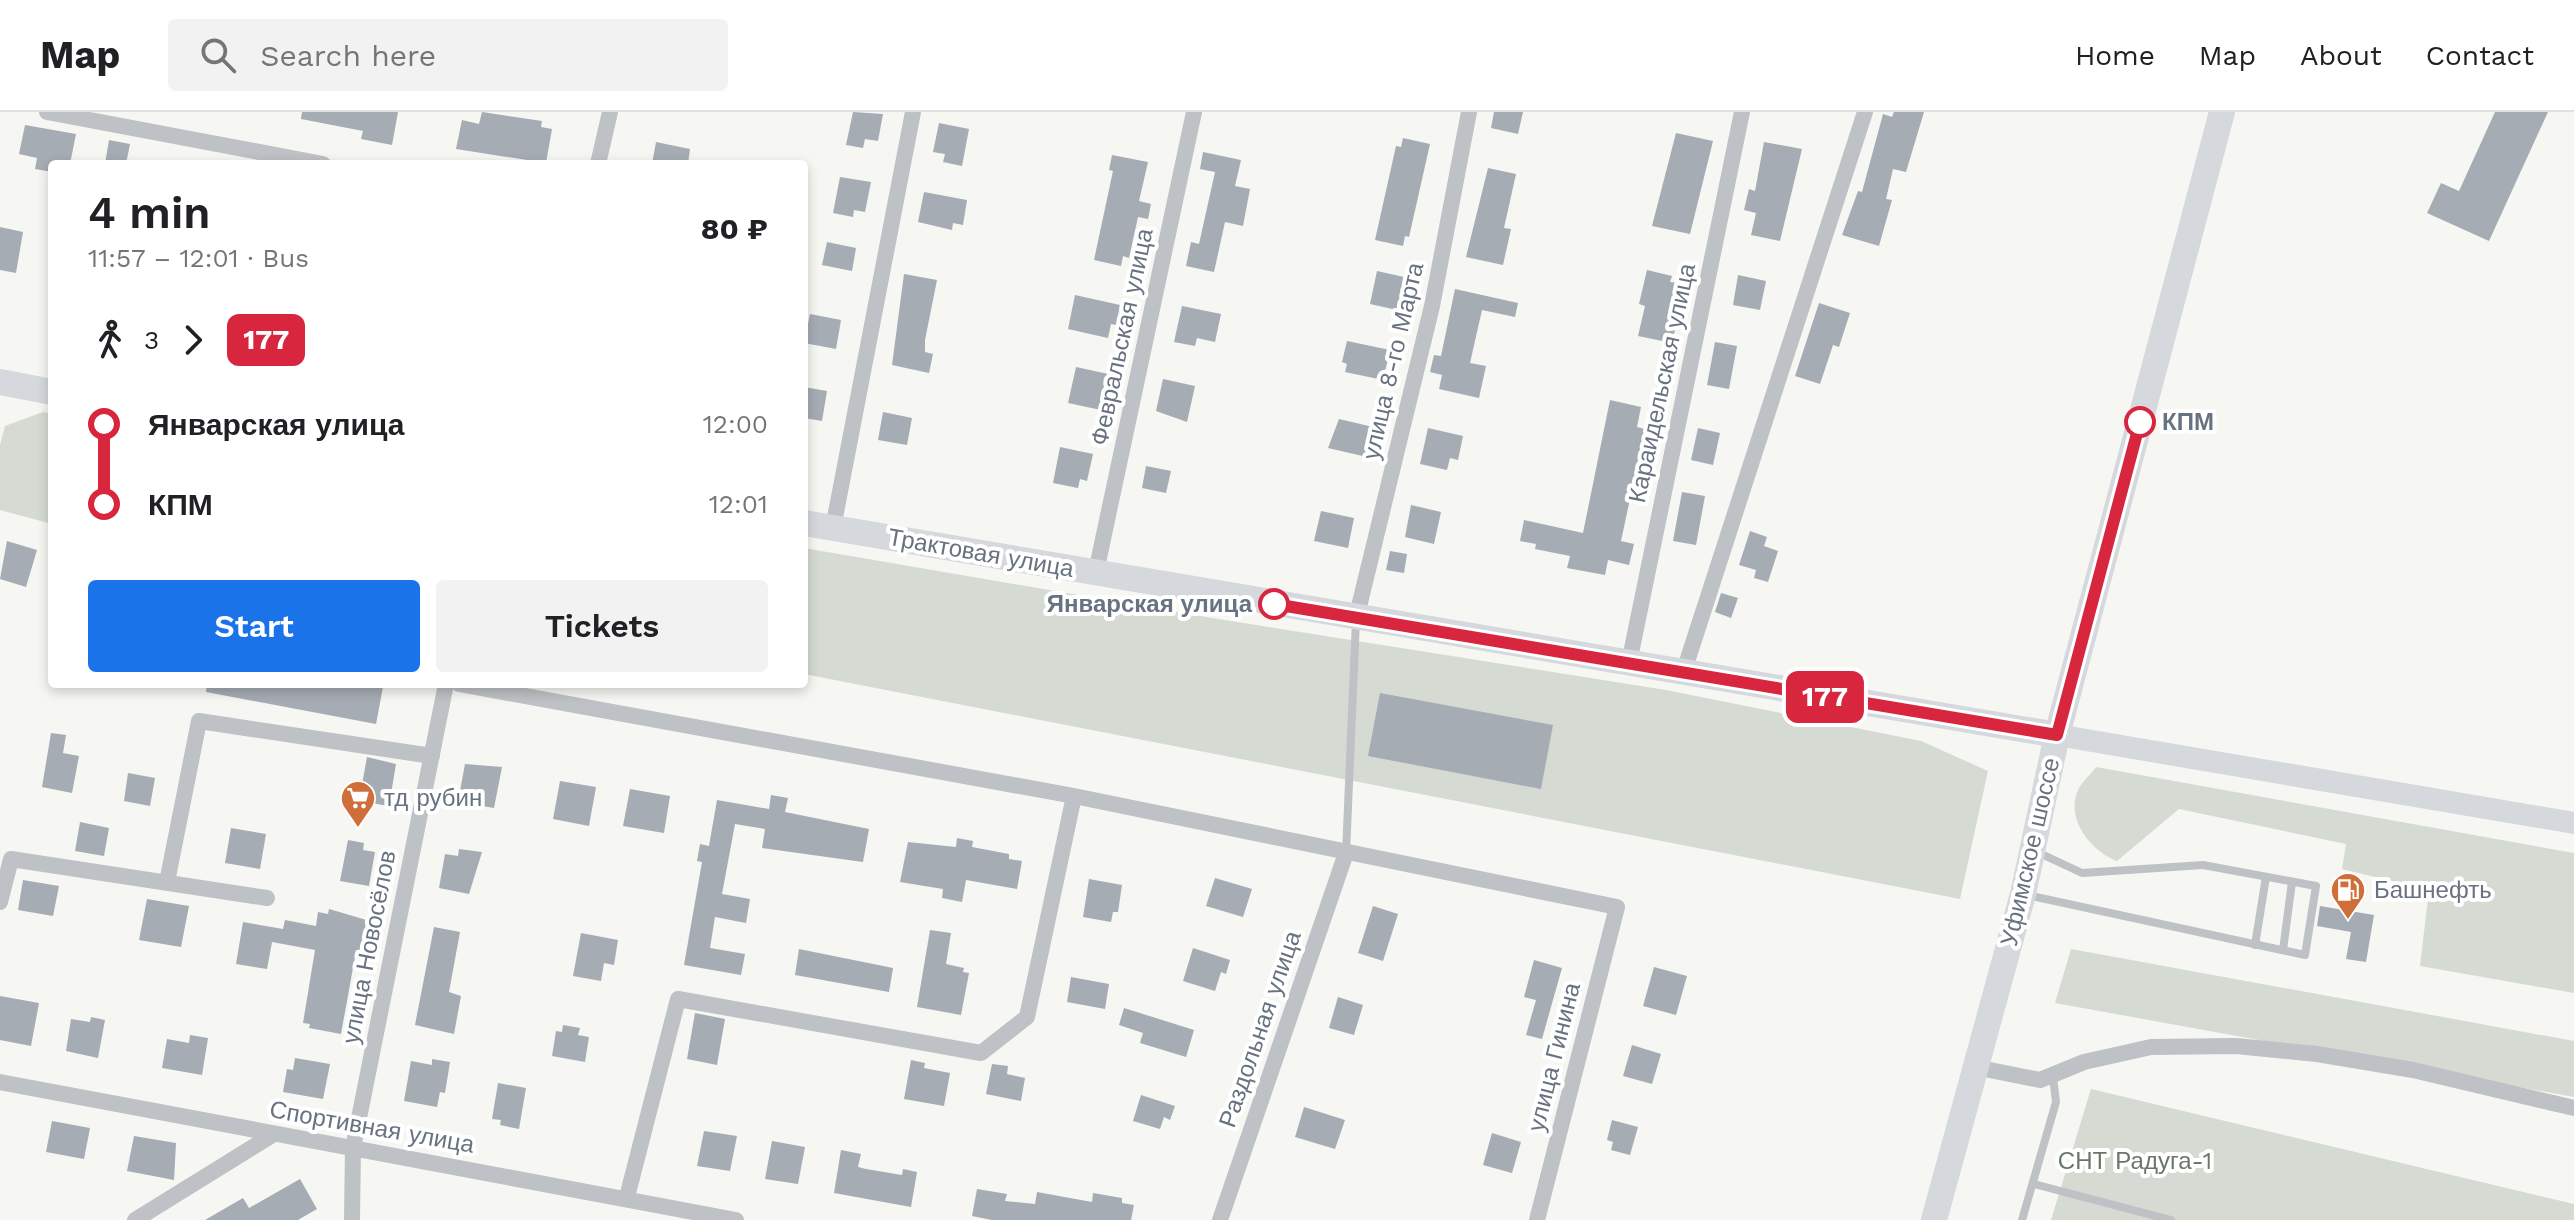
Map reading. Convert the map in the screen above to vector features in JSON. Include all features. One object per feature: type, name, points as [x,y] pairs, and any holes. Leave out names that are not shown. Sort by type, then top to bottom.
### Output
[{"type":"main road","name":"Уфимское шоссе","points":[[1934,1220],[2023,894],[2057,735],[2222,112]]},
{"type":"main road","points":[[0,382],[48,391]]},
{"type":"main road","name":"Трактовая улица","points":[[808,524],[1356,619],[2057,735]]},
{"type":"main road","points":[[2057,735],[2574,823]]},
{"type":"street","points":[[47,112],[302,160]]},
{"type":"street","points":[[599,160],[610,112]]},
{"type":"street","points":[[833,528],[913,112]]},
{"type":"street","name":"Февральская улица","points":[[1096,572],[1194,112]]},
{"type":"street","name":"улица 8-го Марта","points":[[1356,619],[1432,306],[1469,112]]},
{"type":"street","name":"Караидельская улица","points":[[1629,663],[1742,112]]},
{"type":"street","points":[[1683,674],[1865,112]]},
{"type":"street","name":"улица Новосёлов","points":[[352,1220],[353,1148],[445,688]]},
{"type":"street","points":[[481,688],[1074,796],[1346,853]]},
{"type":"street","points":[[167,882],[199,721],[432,756]]},
{"type":"street","points":[[627,1197],[678,999],[981,1053],[1027,1017],[1074,796]]},
{"type":"street","name":"улица Гинина","points":[[1346,853],[1617,907],[1537,1220]]},
{"type":"street","name":"Раздольная улица","points":[[1220,1220],[1346,853]]},
{"type":"street","points":[[0,902],[11,859],[267,898]]},
{"type":"street","points":[[1975,1067],[2040,1080],[2084,1062],[2151,1047],[2236,1046],[2317,1054],[2413,1070],[2574,1108]]},
{"type":"street","name":"Спортивная улица","points":[[0,1082],[627,1197],[736,1220]]},
{"type":"street","points":[[135,1220],[274,1134]]},
{"type":"lane","points":[[1346,853],[1356,619]]},
{"type":"lane","points":[[2023,894],[2305,955],[2316,886],[2203,865],[2082,873],[2032,850]]},
{"type":"lane","points":[[2255,945],[2266,877]]},
{"type":"lane","points":[[2283,950],[2292,882]]},
{"type":"lane","points":[[2022,1220],[2056,1102],[2053,1077]]},
{"type":"lane","points":[[2034,1184],[2171,1220]]},
{"type":"green space","points":[[43,412],[48,413],[48,523],[0,510],[0,445],[5,426]]},
{"type":"green space","points":[[808,549],[1212,618],[1666,690],[1921,741],[1988,771],[1960,899],[808,675]]},
{"type":"green space","points":[[2096,767],[2574,853],[2574,993],[2420,966],[2429,890],[2342,869],[2346,844],[2179,809],[2117,861],[2089,841],[2077,821],[2075,799],[2079,788]]},
{"type":"green space","points":[[2071,949],[2574,1041],[2574,1097],[2055,1003]]},
{"type":"green space","name":"СНТ Радуга-1","points":[[2091,1089],[2574,1204],[2574,1220],[2051,1220]]},
{"type":"building","points":[[302,112],[398,112],[392,145],[361,139],[363,131],[301,119]]},
{"type":"building","points":[[482,112],[542,121],[541,127],[552,129],[547,160],[456,149],[462,120],[479,124]]},
{"type":"building","points":[[853,112],[883,114],[878,141],[865,139],[863,148],[846,145]]},
{"type":"building","points":[[1494,112],[1523,112],[1518,134],[1491,128]]},
{"type":"building","points":[[1894,112],[1924,112],[1906,172],[1893,169],[1886,199],[1892,200],[1879,246],[1842,235],[1858,191],[1862,192],[1883,114],[1892,117]]},
{"type":"building","points":[[2495,112],[2548,112],[2489,241],[2427,213],[2441,183],[2459,191]]},
{"type":"building","points":[[939,123],[969,129],[962,166],[943,162],[945,154],[933,152]]},
{"type":"building","points":[[25,125],[76,134],[71,160],[48,160],[48,171],[35,169],[37,158],[19,154]]},
{"type":"building","points":[[1676,133],[1713,141],[1690,234],[1652,226]]},
{"type":"building","points":[[1403,138],[1430,144],[1409,237],[1405,236],[1403,246],[1375,240],[1396,146],[1401,147]]},
{"type":"building","points":[[109,140],[130,144],[127,160],[106,160]]},
{"type":"building","points":[[656,142],[690,149],[689,160],[653,160]]},
{"type":"building","points":[[1764,142],[1802,149],[1780,241],[1751,235],[1756,213],[1744,210],[1749,189],[1755,191]]},
{"type":"building","points":[[1203,152],[1241,160],[1235,186],[1250,189],[1243,226],[1225,222],[1214,272],[1186,266],[1191,242],[1199,244],[1215,172],[1200,169]]},
{"type":"building","points":[[1112,155],[1148,162],[1139,201],[1151,204],[1148,219],[1138,217],[1129,258],[1123,256],[1121,266],[1094,260],[1113,171],[1109,170]]},
{"type":"building","points":[[1488,168],[1516,174],[1504,228],[1511,229],[1503,265],[1466,257]]},
{"type":"building","points":[[840,177],[871,182],[865,212],[854,210],[853,217],[833,213]]},
{"type":"building","points":[[924,192],[967,200],[963,225],[953,223],[952,230],[918,222]]},
{"type":"building","points":[[0,227],[23,232],[16,273],[0,270]]},
{"type":"building","points":[[827,242],[856,248],[852,271],[822,265]]},
{"type":"building","points":[[1647,270],[1672,276],[1670,282],[1678,283],[1669,324],[1676,325],[1672,343],[1638,336],[1645,306],[1639,304]]},
{"type":"building","points":[[1377,271],[1404,277],[1397,310],[1370,304]]},
{"type":"building","points":[[904,274],[937,280],[925,340],[925,352],[933,354],[929,373],[892,365]]},
{"type":"building","points":[[1738,275],[1766,281],[1760,310],[1733,305]]},
{"type":"building","points":[[1455,289],[1518,303],[1515,317],[1482,310],[1470,363],[1486,366],[1479,398],[1439,389],[1442,375],[1430,372],[1434,355],[1441,356]]},
{"type":"building","points":[[1075,295],[1120,305],[1116,325],[1111,324],[1108,338],[1068,329]]},
{"type":"building","points":[[1819,303],[1850,313],[1839,347],[1833,345],[1820,384],[1795,376]]},
{"type":"building","points":[[1182,306],[1221,314],[1215,342],[1197,338],[1195,346],[1174,342]]},
{"type":"building","points":[[810,314],[841,320],[836,349],[808,344]]},
{"type":"building","points":[[1347,341],[1390,350],[1383,380],[1345,372],[1347,364],[1342,362]]},
{"type":"building","points":[[1715,342],[1737,346],[1729,389],[1707,385]]},
{"type":"building","points":[[1076,367],[1113,375],[1101,410],[1068,403]]},
{"type":"building","points":[[1163,379],[1195,386],[1187,422],[1156,411]]},
{"type":"building","points":[[808,388],[827,391],[822,421],[808,419]]},
{"type":"building","points":[[1610,400],[1641,407],[1637,427],[1645,429],[1621,541],[1634,544],[1629,565],[1608,560],[1605,575],[1567,568],[1570,556],[1535,549],[1536,544],[1520,541],[1524,520],[1583,533]]},
{"type":"building","points":[[883,412],[912,418],[907,445],[878,440]]},
{"type":"building","points":[[1339,419],[1373,427],[1367,457],[1328,448]]},
{"type":"building","points":[[1428,428],[1463,436],[1458,460],[1450,458],[1447,470],[1420,464]]},
{"type":"building","points":[[1698,428],[1720,433],[1713,465],[1691,460]]},
{"type":"building","points":[[1060,447],[1093,454],[1087,481],[1080,479],[1078,488],[1053,483]]},
{"type":"building","points":[[1146,466],[1171,471],[1166,493],[1142,488]]},
{"type":"building","points":[[1682,492],[1705,496],[1696,545],[1673,541]]},
{"type":"building","points":[[1411,505],[1441,512],[1434,544],[1405,537]]},
{"type":"building","points":[[1321,511],[1354,518],[1348,548],[1314,541]]},
{"type":"building","points":[[1750,531],[1767,537],[1764,546],[1778,551],[1768,582],[1754,578],[1756,570],[1739,565]]},
{"type":"building","points":[[7,541],[37,550],[26,587],[0,579]]},
{"type":"building","points":[[1390,551],[1407,554],[1404,573],[1386,570]]},
{"type":"building","points":[[1721,593],[1738,598],[1731,618],[1715,612]]},
{"type":"building","points":[[206,688],[383,688],[376,724],[206,692]]},
{"type":"building","points":[[1380,693],[1553,725],[1541,789],[1368,756]]},
{"type":"building","points":[[51,733],[66,735],[63,753],[79,756],[72,793],[42,787]]},
{"type":"building","points":[[367,757],[396,764],[389,806],[359,801]]},
{"type":"building","points":[[465,764],[502,767],[494,808],[458,802]]},
{"type":"building","points":[[128,773],[155,778],[150,806],[124,801]]},
{"type":"building","points":[[560,781],[596,787],[589,826],[553,819]]},
{"type":"building","points":[[630,789],[670,796],[664,833],[623,826]]},
{"type":"building","points":[[771,795],[788,798],[785,812],[869,829],[863,862],[762,848],[765,829],[735,824],[722,894],[750,899],[746,923],[715,917],[710,948],[745,954],[741,975],[684,965],[702,862],[697,861],[700,844],[709,846],[717,800],[769,809]]},
{"type":"building","points":[[80,822],[109,828],[104,856],[75,851]]},
{"type":"building","points":[[231,828],[266,834],[260,869],[225,863]]},
{"type":"building","points":[[957,838],[973,841],[972,847],[1009,854],[1009,859],[1022,861],[1017,889],[966,880],[962,902],[942,898],[943,889],[900,882],[908,842],[956,847]]},
{"type":"building","points":[[348,840],[364,843],[363,850],[375,852],[369,886],[340,881]]},
{"type":"building","points":[[459,849],[482,852],[469,894],[439,888],[445,854],[458,856]]},
{"type":"building","points":[[1215,878],[1252,889],[1243,917],[1206,906]]},
{"type":"building","points":[[1089,879],[1122,885],[1118,912],[1113,912],[1111,922],[1083,917]]},
{"type":"building","points":[[23,880],[59,886],[53,916],[18,910]]},
{"type":"building","points":[[147,899],[189,906],[181,947],[139,940]]},
{"type":"building","points":[[1373,906],[1398,914],[1383,961],[1358,953]]},
{"type":"building","points":[[2320,906],[2374,915],[2366,962],[2346,959],[2351,932],[2317,926]]},
{"type":"building","points":[[329,909],[370,921],[364,959],[355,957],[341,1034],[309,1028],[310,1024],[303,1023],[315,950],[272,942],[267,969],[236,964],[243,922],[283,929],[285,920],[316,926],[318,912],[328,914]]},
{"type":"building","points":[[434,927],[460,932],[449,992],[461,996],[454,1034],[415,1025]]},
{"type":"building","points":[[930,930],[951,933],[946,964],[964,968],[963,972],[969,973],[961,1015],[917,1007]]},
{"type":"building","points":[[581,933],[618,940],[614,965],[604,963],[601,981],[573,976]]},
{"type":"building","points":[[1193,948],[1230,960],[1226,974],[1221,972],[1215,991],[1183,981]]},
{"type":"building","points":[[799,949],[893,968],[889,992],[795,975]]},
{"type":"building","points":[[1534,960],[1562,968],[1542,1039],[1526,1035],[1536,1000],[1524,997]]},
{"type":"building","points":[[1654,967],[1687,976],[1676,1015],[1643,1006]]},
{"type":"building","points":[[1071,977],[1109,984],[1105,1009],[1067,1002]]},
{"type":"building","points":[[0,996],[39,1003],[31,1046],[0,1040]]},
{"type":"building","points":[[1338,997],[1363,1005],[1354,1035],[1329,1028]]},
{"type":"building","points":[[1124,1008],[1194,1030],[1186,1057],[1140,1043],[1143,1033],[1119,1025]]},
{"type":"building","points":[[695,1013],[725,1019],[717,1065],[687,1059]]},
{"type":"building","points":[[91,1017],[105,1020],[98,1058],[66,1051],[71,1019],[90,1022]]},
{"type":"building","points":[[563,1025],[580,1028],[578,1035],[589,1037],[585,1062],[552,1056],[556,1031],[562,1032]]},
{"type":"building","points":[[190,1035],[208,1038],[202,1075],[162,1068],[167,1039],[189,1043]]},
{"type":"building","points":[[1632,1045],[1661,1054],[1652,1084],[1623,1076]]},
{"type":"building","points":[[295,1058],[330,1064],[323,1099],[283,1092],[287,1069],[293,1070]]},
{"type":"building","points":[[432,1059],[450,1062],[445,1093],[440,1092],[437,1107],[404,1101],[411,1061],[432,1065]]},
{"type":"building","points":[[911,1060],[925,1063],[924,1068],[950,1073],[944,1106],[904,1099]]},
{"type":"building","points":[[992,1064],[1008,1066],[1007,1074],[1025,1078],[1021,1101],[986,1094]]},
{"type":"building","points":[[498,1083],[526,1088],[519,1129],[500,1125],[501,1120],[492,1119]]},
{"type":"building","points":[[1141,1095],[1175,1106],[1170,1120],[1164,1117],[1160,1129],[1133,1121]]},
{"type":"building","points":[[1304,1107],[1345,1120],[1335,1149],[1295,1137]]},
{"type":"building","points":[[1612,1120],[1638,1127],[1630,1155],[1611,1150],[1613,1142],[1607,1140]]},
{"type":"building","points":[[52,1121],[90,1128],[84,1159],[46,1152]]},
{"type":"building","points":[[704,1131],[737,1136],[730,1171],[697,1166]]},
{"type":"building","points":[[1492,1133],[1521,1142],[1512,1173],[1483,1165]]},
{"type":"building","points":[[134,1136],[176,1143],[174,1180],[127,1171]]},
{"type":"building","points":[[772,1141],[805,1147],[798,1184],[765,1179]]},
{"type":"building","points":[[841,1150],[861,1154],[858,1167],[902,1175],[903,1169],[917,1172],[911,1207],[834,1193]]},
{"type":"building","points":[[300,1179],[317,1209],[298,1220],[205,1220],[243,1198],[249,1208]]},
{"type":"building","points":[[977,1189],[1007,1194],[1005,1201],[1035,1204],[1037,1192],[1092,1202],[1093,1193],[1122,1198],[1122,1203],[1134,1205],[1131,1220],[992,1220],[972,1216]]},
{"type":"bus line","name":"177","points":[[1274,604],[2057,735],[2140,422]]},
{"type":"place","name":"КПМ","points":[[2140,422]]},
{"type":"place","name":"Январская улица","points":[[1274,604]]},
{"type":"place","name":"тд рубин","points":[[358,829]]},
{"type":"place","name":"Башнефть","points":[[2348,921]]}]
